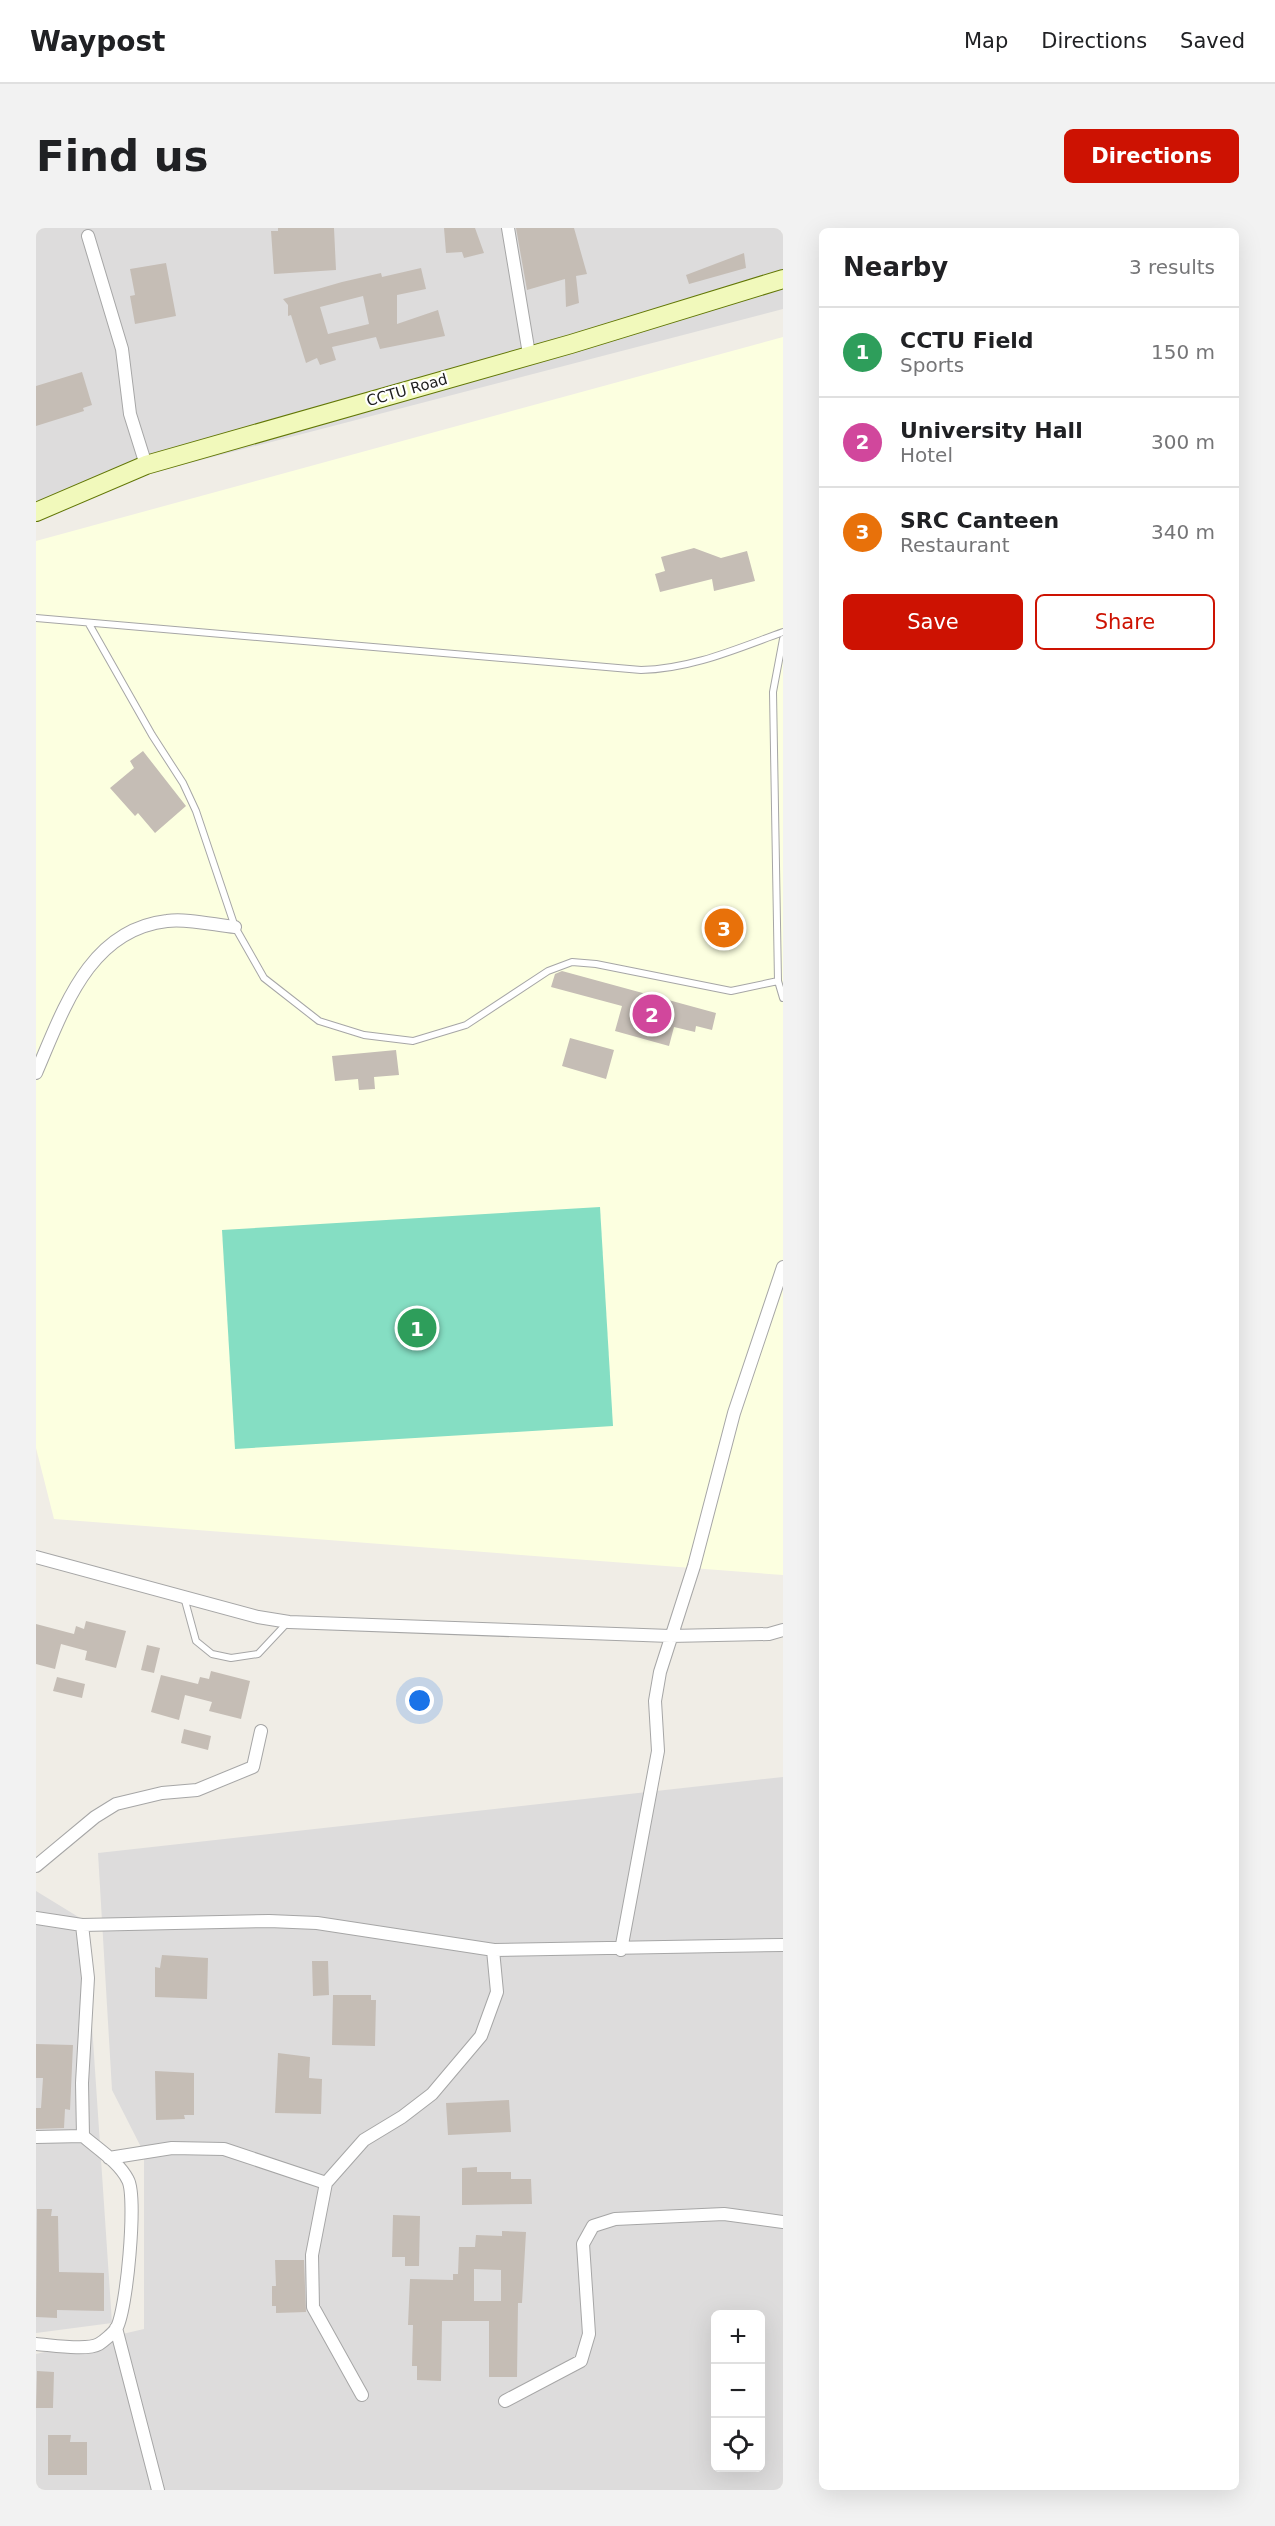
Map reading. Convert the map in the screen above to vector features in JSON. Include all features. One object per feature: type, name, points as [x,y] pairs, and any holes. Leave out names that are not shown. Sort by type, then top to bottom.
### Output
[{"type":"street","points":[[508,228],[529,354]]},
{"type":"street","points":[[88,236],[122,349],[129,414],[146,465]]},
{"type":"street","name":"CCTU Road","points":[[36,512],[146,465],[783,279]]},
{"type":"street","points":[[36,1073],[67,1002],[87,969],[124,933],[167,921],[235,927]]},
{"type":"street","points":[[621,1950],[658,1751],[655,1701],[660,1672],[697,1557],[734,1413],[783,1267]]},
{"type":"street","points":[[36,1557],[258,1617],[289,1622],[670,1636],[769,1634],[783,1630]]},
{"type":"street","points":[[36,1866],[95,1817],[116,1804],[162,1793],[197,1790],[253,1767],[261,1731]]},
{"type":"street","points":[[36,1918],[82,1925],[317,1923],[493,1950],[621,1950],[783,1945]]},
{"type":"street","points":[[82,1925],[88,1978],[82,2083],[83,2136]]},
{"type":"street","points":[[362,2395],[313,2307],[312,2255],[326,2183],[363,2140],[402,2117],[432,2094],[481,2036],[497,1992],[498,1977],[493,1950]]},
{"type":"street","points":[[36,2137],[83,2136],[122,2170],[130,2182],[133,2197],[129,2259],[122,2310],[116,2328],[98,2345],[82,2347],[36,2344]]},
{"type":"street","points":[[109,2158],[172,2148],[224,2149],[326,2183]]},
{"type":"street","points":[[505,2401],[581,2361],[589,2334],[583,2244],[593,2226],[615,2219],[724,2214],[783,2222]]},
{"type":"street","points":[[116,2328],[158,2490]]},
{"type":"lane","points":[[36,618],[640,670],[664,670],[689,666],[783,632]]},
{"type":"lane","points":[[89,624],[152,735],[183,783],[196,811],[235,927],[264,978],[319,1021],[364,1035],[413,1041],[466,1025],[548,971],[573,962],[596,964],[732,991],[778,981]]},
{"type":"lane","points":[[783,639],[773,692],[778,981],[783,998]]},
{"type":"lane","points":[[184,1597],[196,1641],[212,1654],[231,1658],[258,1654],[289,1622]]},
{"type":"shaded area","points":[[36,228],[783,228],[783,309],[36,503]]},
{"type":"shaded area","points":[[783,337],[783,1575],[54,1519],[36,1448],[36,541]]},
{"type":"shaded area","points":[[783,1777],[783,2490],[36,2490],[36,2354],[144,2329],[144,2153],[112,2090],[98,1853]]},
{"type":"shaded area","points":[[36,1891],[85,1921],[112,2323],[36,2333]]},
{"type":"green space","points":[[600,1207],[613,1426],[235,1449],[222,1230]]},
{"type":"building","points":[[278,228],[334,228],[336,270],[274,274],[271,231],[278,231]]},
{"type":"building","points":[[444,228],[475,228],[484,253],[464,258],[462,252],[446,253]]},
{"type":"building","points":[[516,228],[574,228],[587,274],[576,276],[579,303],[566,307],[565,279],[527,290]]},
{"type":"building","points":[[744,253],[746,268],[689,284],[686,275]]},
{"type":"building","points":[[166,263],[176,316],[135,324],[130,296],[135,295],[130,269]]},
{"type":"building","points":[[421,268],[426,289],[397,295],[397,324],[438,310],[445,336],[380,349],[376,337],[332,347],[336,360],[320,365],[317,358],[306,363],[291,315],[288,316],[288,305],[283,299],[381,273],[382,277]],"holes":[[[363,296],[369,324],[328,334],[320,307]]]},
{"type":"building","points":[[82,372],[92,405],[83,408],[84,411],[36,426],[36,386]]},
{"type":"building","points":[[694,548],[721,558],[747,551],[755,581],[714,591],[712,579],[660,592],[655,574],[665,571],[661,557]]},
{"type":"building","points":[[143,751],[186,806],[155,833],[138,813],[135,816],[110,788],[134,768],[130,761]]},
{"type":"building","points":[[712,913],[739,917],[735,944],[708,939]]},
{"type":"building","points":[[562,971],[716,1013],[712,1030],[696,1026],[695,1032],[674,1027],[669,1046],[615,1031],[622,1006],[551,987],[555,974]]},
{"type":"building","points":[[570,1038],[614,1050],[606,1079],[562,1066]]},
{"type":"building","points":[[396,1050],[399,1075],[374,1077],[375,1089],[359,1090],[358,1079],[335,1081],[332,1056]]},
{"type":"building","points":[[86,1621],[126,1631],[116,1668],[85,1660],[87,1651],[61,1644],[55,1669],[36,1664],[36,1624],[74,1634],[76,1626],[84,1629]]},
{"type":"building","points":[[147,1645],[160,1648],[154,1673],[141,1670]]},
{"type":"building","points":[[211,1671],[250,1681],[241,1719],[209,1711],[212,1702],[185,1695],[179,1720],[151,1712],[161,1675],[198,1684],[200,1677],[209,1679]]},
{"type":"building","points":[[57,1677],[85,1684],[82,1698],[53,1691]]},
{"type":"building","points":[[184,1729],[211,1736],[208,1750],[181,1743]]},
{"type":"building","points":[[162,1955],[208,1958],[207,1999],[155,1997],[155,1967],[160,1968]]},
{"type":"building","points":[[312,1961],[328,1961],[329,1995],[313,1996]]},
{"type":"building","points":[[333,1995],[371,1995],[371,2000],[376,2000],[375,2046],[332,2045]]},
{"type":"building","points":[[36,2044],[73,2045],[70,2110],[65,2109],[64,2128],[36,2129],[36,2108],[41,2108],[43,2078],[36,2078]]},
{"type":"building","points":[[278,2053],[310,2057],[309,2078],[322,2079],[321,2114],[275,2113]]},
{"type":"building","points":[[155,2071],[194,2073],[194,2115],[184,2115],[185,2119],[156,2120]]},
{"type":"building","points":[[509,2100],[511,2132],[448,2135],[446,2103]]},
{"type":"building","points":[[477,2167],[477,2172],[511,2172],[511,2179],[531,2179],[532,2204],[462,2205],[462,2168]]},
{"type":"building","points":[[37,2209],[52,2209],[51,2216],[58,2216],[59,2272],[104,2273],[104,2311],[57,2310],[57,2318],[36,2317]]},
{"type":"building","points":[[393,2215],[420,2216],[419,2266],[405,2266],[405,2257],[392,2257]]},
{"type":"building","points":[[502,2231],[526,2232],[522,2303],[518,2303],[517,2377],[489,2377],[489,2321],[442,2321],[441,2381],[417,2380],[417,2366],[412,2366],[413,2325],[408,2325],[410,2279],[453,2280],[453,2274],[458,2274],[459,2247],[475,2247],[476,2235],[502,2236]],"holes":[[[474,2269],[501,2270],[501,2301],[474,2301]]]},
{"type":"building","points":[[275,2260],[304,2260],[306,2312],[276,2313],[276,2306],[272,2306],[272,2286],[276,2286]]},
{"type":"building","points":[[37,2371],[54,2372],[53,2408],[36,2408]]},
{"type":"building","points":[[48,2435],[71,2435],[70,2442],[87,2442],[87,2475],[48,2475]]},
{"type":"place","name":"SRC Canteen","points":[[724,928]]},
{"type":"place","name":"University Hall","points":[[652,1014]]},
{"type":"place","name":"CCTU Field","points":[[417,1328]]}]
